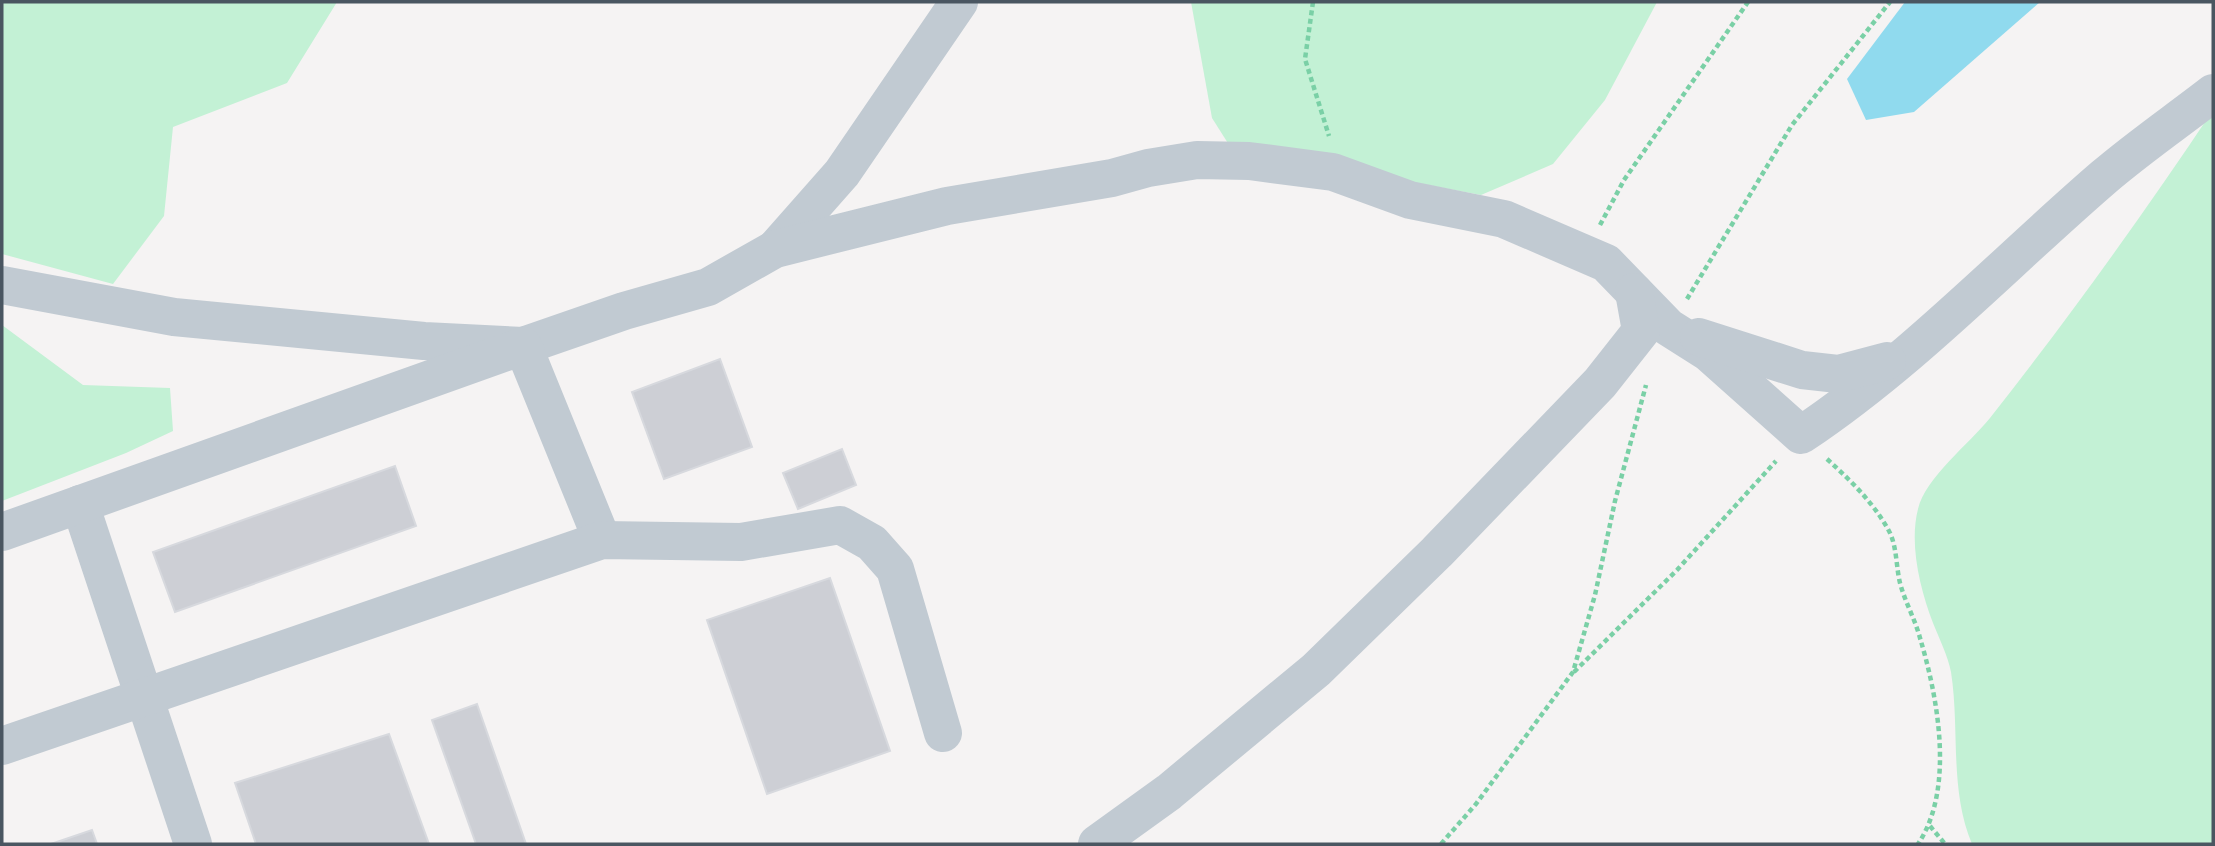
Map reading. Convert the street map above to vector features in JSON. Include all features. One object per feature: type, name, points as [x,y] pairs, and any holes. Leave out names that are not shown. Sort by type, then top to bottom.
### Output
[{"type":"street","points":[[775,248],[842,173],[959,2]]},
{"type":"street","points":[[2,532],[523,346],[624,311],[708,287],[775,248],[947,206],[1197,160],[1249,161],[1333,172],[1410,200],[1504,219],[1585,253],[1606,263],[1668,327],[1709,353],[1801,435],[1903,357],[1985,288],[2105,177],[2213,93]]},
{"type":"street","points":[[2,285],[174,317],[424,341],[523,346]]},
{"type":"street","points":[[1097,844],[1169,792],[1315,670],[1446,542],[1600,383],[1641,331],[1634,292]]},
{"type":"street","points":[[1668,327],[1814,372],[1838,374],[1903,357]]},
{"type":"street","points":[[523,346],[602,540]]},
{"type":"street","points":[[80,504],[193,844]]},
{"type":"street","points":[[2,746],[602,540],[741,542],[840,525],[872,543],[894,569],[943,733]]},
{"type":"path","points":[[1313,2],[1305,59],[1328,125],[1333,172]]},
{"type":"path","points":[[1585,253],[1624,180],[1748,2]]},
{"type":"path","points":[[1668,327],[1708,268],[1791,125],[1889,2]]},
{"type":"path","points":[[1573,672],[1595,595],[1640,400],[1649,376]]},
{"type":"path","points":[[1441,844],[1476,804],[1573,672],[1677,570],[1801,435],[1863,492],[1891,534],[1900,583],[1920,635],[1933,686],[1938,791],[1930,826],[1918,844]]},
{"type":"path","points":[[1930,826],[1945,844]]},
{"type":"green space","points":[[2,2],[337,2],[287,83],[173,127],[164,216],[113,284],[2,254]]},
{"type":"green space","points":[[1191,2],[1657,2],[1605,100],[1553,164],[1481,195],[1231,148],[1212,118]]},
{"type":"green space","points":[[2213,110],[2213,844],[1972,844],[1960,802],[1951,672],[1928,610],[1917,566],[1915,537],[1918,509],[1929,485],[1990,418],[2076,305]]},
{"type":"green space","points":[[2,325],[83,385],[170,388],[173,431],[126,453],[2,501]]},
{"type":"water","points":[[1905,2],[2040,2],[1914,112],[1866,120],[1847,79]]},
{"type":"building","points":[[720,359],[752,447],[664,479],[632,392]]},
{"type":"building","points":[[842,449],[856,485],[798,509],[783,473]]},
{"type":"building","points":[[395,466],[416,526],[175,612],[153,552]]},
{"type":"building","points":[[830,578],[890,751],[767,794],[707,620]]},
{"type":"building","points":[[477,704],[526,844],[476,844],[432,720]]},
{"type":"building","points":[[389,734],[429,844],[256,844],[235,783]]},
{"type":"building","points":[[92,830],[97,844],[51,844]]}]
